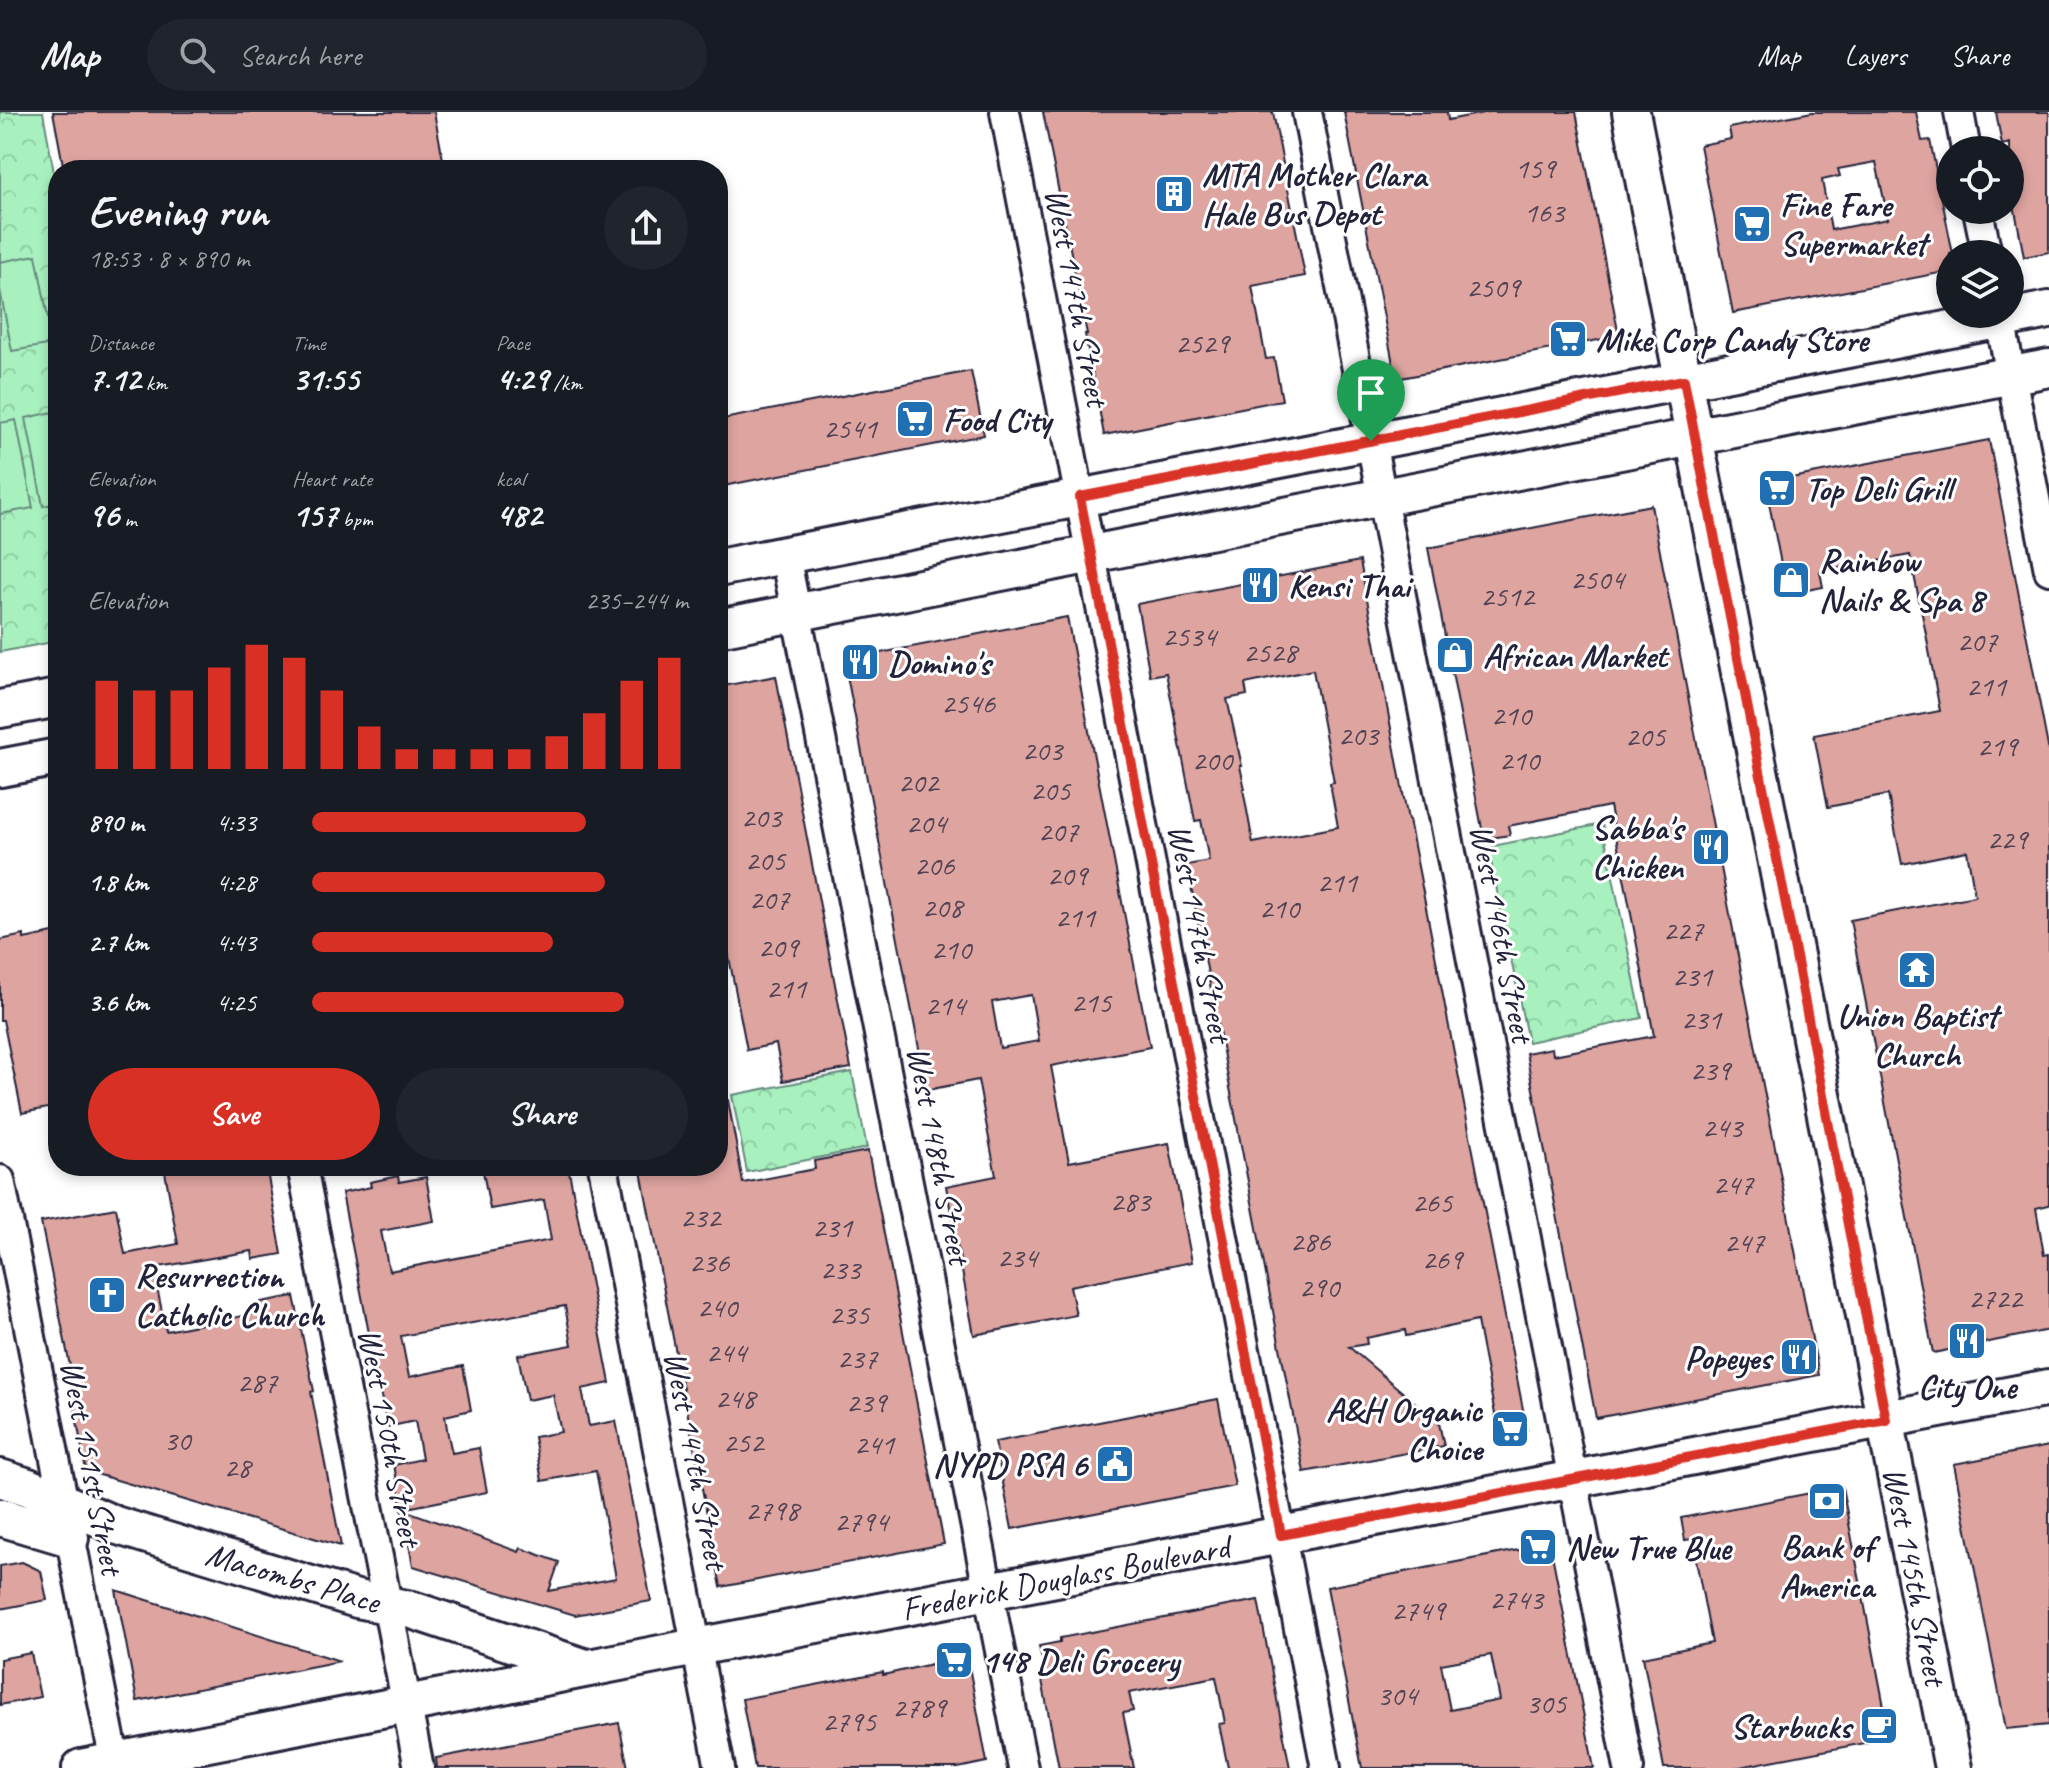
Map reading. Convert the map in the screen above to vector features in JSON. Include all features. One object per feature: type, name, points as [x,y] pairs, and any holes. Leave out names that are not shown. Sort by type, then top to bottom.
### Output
[{"type":"main road","name":"West 145th Street","points":[[1631,112],[1953,1768]]},
{"type":"main road","points":[[2024,314],[2049,310]]},
{"type":"main road","points":[[728,566],[1944,328]]},
{"type":"main road","points":[[728,626],[2049,368]]},
{"type":"main road","points":[[0,709],[48,700]]},
{"type":"main road","points":[[0,768],[48,759]]},
{"type":"main road","name":"Frederick Douglass Boulevard","points":[[104,1766],[696,1647],[2049,1388]]},
{"type":"main road","name":"Macombs Place","points":[[0,1478],[130,1529],[357,1599],[412,1610],[588,1669]]},
{"type":"main road","points":[[0,1517],[70,1538]]},
{"type":"street","name":"West 147th Street","points":[[1005,112],[1326,1768]]},
{"type":"street","name":"West 146th Street","points":[[1307,112],[1629,1768]]},
{"type":"street","points":[[1959,112],[1963,136]]},
{"type":"street","points":[[2001,328],[2049,570]]},
{"type":"street","name":"West 148th Street","points":[[785,555],[1023,1768]]},
{"type":"street","name":"West 150th Street","points":[[304,1176],[419,1768]]},
{"type":"street","name":"West 149th Street","points":[[605,1176],[720,1768]]},
{"type":"street","name":"West 151st Street","points":[[0,1180],[70,1538],[104,1766]]},
{"type":"green space","points":[[0,112],[43,112],[52,160],[48,160],[48,643],[0,652]]},
{"type":"green space","points":[[36,255],[48,318],[48,345],[12,351],[0,290],[0,262]]},
{"type":"green space","points":[[48,413],[48,505],[43,506],[26,418]]},
{"type":"green space","points":[[16,420],[33,508],[0,514],[0,423]]},
{"type":"green space","points":[[1602,824],[1642,1018],[1528,1042],[1488,847]]},
{"type":"green space","points":[[852,1072],[867,1148],[747,1172],[732,1095]]},
{"type":"building","points":[[53,112],[434,112],[443,160],[62,160]]},
{"type":"building","name":"MTA Mother Clara Hale Bus Depot","points":[[1043,112],[1273,112],[1305,276],[1252,286],[1266,359],[1274,358],[1282,400],[1104,435]]},
{"type":"building","points":[[1344,112],[1447,112],[1448,120],[1489,112],[1576,112],[1619,336],[1396,379]]},
{"type":"building","points":[[1812,112],[1916,112],[1922,141],[1930,140],[1936,170],[1936,224],[1947,224],[1950,240],[1936,240],[1936,274],[1733,313],[1700,145],[1731,139],[1729,128]],"holes":[[[1876,162],[1888,219],[1831,230],[1822,180],[1840,176],[1838,169]]]},
{"type":"building","points":[[1996,112],[2049,112],[2049,252],[2024,257],[2024,240],[2021,240],[2018,224],[2024,224],[2024,136],[2000,136]]},
{"type":"building","points":[[971,371],[984,435],[728,485],[728,418]]},
{"type":"building","points":[[1989,440],[2049,752],[2049,1205],[2036,1208],[2044,1255],[2049,1254],[2049,1330],[1933,1353],[1850,920],[1975,896],[1967,851],[1902,864],[1888,795],[1828,807],[1814,735],[1940,711],[1926,634],[1910,555],[1820,572],[1823,587],[1787,594],[1765,483]]},
{"type":"building","points":[[1651,505],[1819,1375],[1596,1418],[1526,1053],[1552,1048],[1553,1055],[1654,1036],[1633,924],[1610,806],[1508,826],[1510,835],[1484,839],[1428,548]]},
{"type":"building","points":[[1360,561],[1527,1430],[1499,1435],[1477,1321],[1406,1336],[1405,1330],[1366,1338],[1367,1344],[1349,1347],[1439,1423],[1444,1446],[1304,1472],[1187,865],[1209,861],[1201,820],[1195,821],[1166,673],[1150,676],[1137,604]],"holes":[[[1313,670],[1334,782],[1330,783],[1338,827],[1253,843],[1242,766],[1227,699],[1247,695],[1245,684]]]},
{"type":"building","points":[[1067,617],[1150,1047],[1051,1066],[1069,1162],[1169,1143],[1192,1262],[1070,1286],[1076,1315],[974,1335],[946,1186],[996,1176],[978,1080],[927,1090],[844,660]],"holes":[[[1031,995],[1039,1041],[1000,1048],[992,1002]]]},
{"type":"building","points":[[776,676],[851,1068],[783,1081],[776,1044],[747,1050],[728,952],[728,685]]},
{"type":"building","points":[[48,934],[48,1108],[22,1113],[3,1020],[0,1020],[0,940],[24,935],[24,939]]},
{"type":"building","points":[[728,1100],[743,1183],[815,1169],[814,1161],[868,1151],[944,1544],[721,1587],[642,1176],[728,1176]]},
{"type":"building","points":[[166,1176],[268,1176],[282,1254],[253,1259],[252,1251],[153,1268],[166,1331],[263,1312],[261,1302],[294,1296],[341,1546],[86,1471],[67,1366],[70,1366],[41,1222],[116,1208],[125,1254],[178,1244]]},
{"type":"building","points":[[398,1176],[399,1182],[426,1177],[434,1221],[381,1231],[389,1271],[551,1240],[544,1200],[490,1209],[484,1176],[570,1176],[610,1383],[582,1389],[589,1426],[616,1421],[651,1601],[575,1615],[413,1566],[402,1509],[394,1465],[422,1459],[415,1421],[387,1427],[342,1193],[371,1187],[370,1182]],"holes":[[[565,1306],[572,1345],[518,1355],[527,1400],[553,1395],[561,1432],[534,1437],[542,1481],[596,1471],[616,1578],[549,1591],[559,1562],[521,1548],[519,1552],[402,1509],[487,1492],[479,1448],[452,1453],[448,1435],[445,1416],[471,1410],[463,1366],[409,1377],[401,1336]]]},
{"type":"building","name":"NYPD PSA 6","points":[[1218,1399],[1235,1486],[1012,1529],[995,1442]]},
{"type":"building","points":[[2049,1446],[2049,1725],[2006,1729],[1954,1464]]},
{"type":"building","points":[[1842,1487],[1890,1738],[1735,1768],[1664,1768],[1643,1657],[1712,1643],[1692,1539],[1685,1540],[1681,1518]]},
{"type":"building","points":[[1550,1544],[1594,1768],[1362,1768],[1327,1587]],"holes":[[[1491,1655],[1500,1700],[1450,1710],[1441,1664]]]},
{"type":"building","points":[[22,1562],[41,1571],[47,1600],[0,1609],[0,1566]]},
{"type":"building","points":[[116,1590],[204,1618],[340,1661],[137,1701]]},
{"type":"building","points":[[1258,1600],[1290,1768],[1228,1768],[1219,1724],[1225,1723],[1216,1677],[1129,1693],[1133,1711],[1123,1713],[1134,1768],[1059,1768],[1040,1670],[1044,1669],[1039,1646],[1060,1642],[1060,1638]]},
{"type":"building","points":[[31,1653],[40,1697],[0,1705],[0,1659]]},
{"type":"building","points":[[967,1656],[987,1762],[958,1768],[755,1768],[742,1699],[883,1672],[883,1675]]},
{"type":"building","points":[[619,1723],[628,1768],[437,1768],[436,1758]]},
{"type":"place","name":"MTA Mother Clara Hale Bus Depot","points":[[1174,194]]},
{"type":"place","name":"Fine Fare Supermarket","points":[[1752,224]]},
{"type":"place","name":"Mike Corp Candy Store","points":[[1568,339]]},
{"type":"place","name":"Food City","points":[[915,419]]},
{"type":"place","name":"Top Deli Grill","points":[[1777,488]]},
{"type":"place","name":"Rainbow Nails & Spa 8","points":[[1791,580]]},
{"type":"place","name":"Kensi Thai","points":[[1260,585]]},
{"type":"place","name":"African Market","points":[[1455,655]]},
{"type":"place","name":"Domino's","points":[[860,662]]},
{"type":"place","name":"Sabba's Chicken","points":[[1711,847]]},
{"type":"place","name":"Union Baptist Church","points":[[1917,970]]},
{"type":"place","name":"Resurrection Catholic Church","points":[[107,1295]]},
{"type":"place","name":"City One","points":[[1967,1341]]},
{"type":"place","name":"Popeyes","points":[[1799,1357]]},
{"type":"place","name":"A&H Organic Choice","points":[[1510,1429]]},
{"type":"place","name":"NYPD PSA 6","points":[[1115,1464]]},
{"type":"place","name":"Bank of America","points":[[1827,1501]]},
{"type":"place","name":"New True Blue","points":[[1538,1547]]},
{"type":"place","name":"148 Deli Grocery","points":[[954,1660]]},
{"type":"place","name":"Starbucks","points":[[1879,1726]]},
{"type":"route","points":[[1684,380],[1886,1420],[1281,1535],[1080,497],[1371,441],[1684,380]]}]
